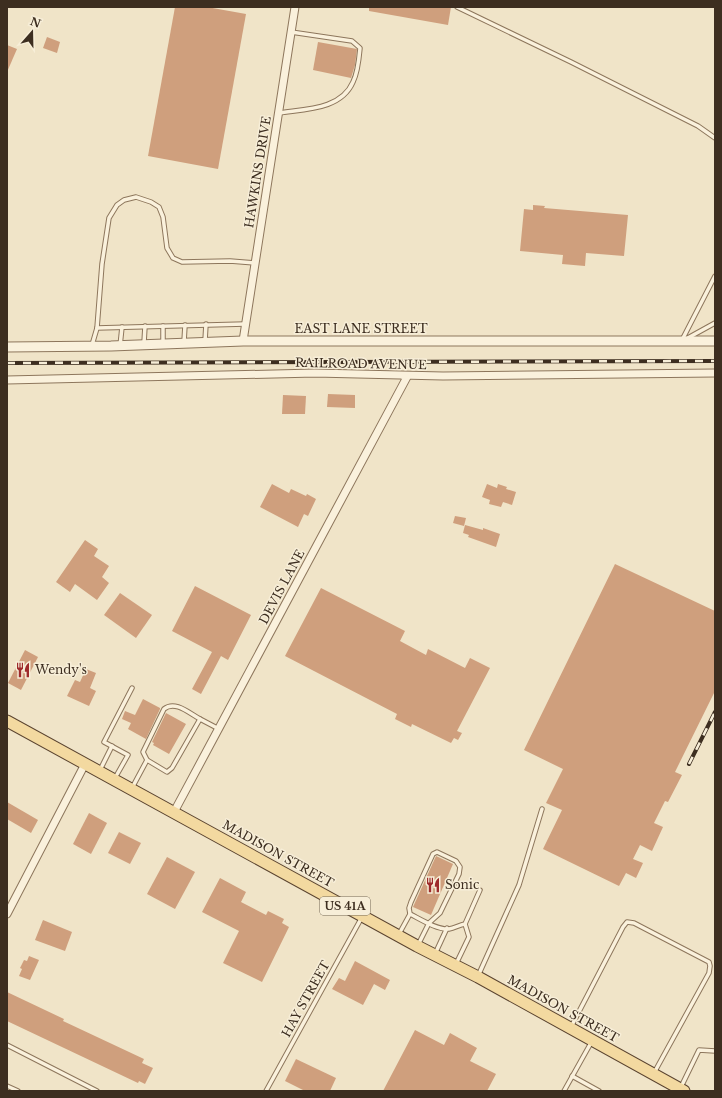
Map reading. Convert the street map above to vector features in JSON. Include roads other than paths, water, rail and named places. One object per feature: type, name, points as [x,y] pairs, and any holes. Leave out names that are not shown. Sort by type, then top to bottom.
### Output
[{"type":"main road","name":"MADISON STREET","points":[[7,720],[99,772],[417,946],[478,977],[682,1090]]},
{"type":"street","name":"HAWKINS DRIVE","points":[[243,340],[295,7]]},
{"type":"street","name":"EAST LANE STREET","points":[[7,347],[120,346],[243,340],[715,341]]},
{"type":"street","name":"RAILROAD AVENUE","points":[[7,380],[315,373],[403,376],[715,373]]},
{"type":"street","name":"DEVIS LANE","points":[[174,812],[407,377],[403,376]]},
{"type":"street","points":[[7,914],[85,764]]},
{"type":"lane","points":[[456,7],[571,62],[690,122],[715,138]]},
{"type":"lane","points":[[279,113],[326,105],[342,98],[353,82],[360,48],[352,41],[291,32]]},
{"type":"lane","points":[[92,346],[97,328],[102,264],[109,218],[117,205],[124,200],[136,197],[151,202],[159,207],[163,217],[167,248],[173,258],[182,262],[230,261],[255,263]]},
{"type":"lane","points":[[682,341],[715,276]]},
{"type":"lane","points":[[682,341],[715,323]]},
{"type":"lane","points":[[205,342],[206,324]]},
{"type":"lane","points":[[97,328],[245,324]]},
{"type":"lane","points":[[184,343],[185,325]]},
{"type":"lane","points":[[144,345],[145,326]]},
{"type":"lane","points":[[163,326],[163,344]]},
{"type":"lane","points":[[120,346],[122,327]]},
{"type":"lane","points":[[114,780],[128,755],[104,742],[132,688]]},
{"type":"lane","points":[[200,719],[172,768],[167,772],[147,760],[142,752],[164,710],[168,706],[175,705],[200,719],[218,730]]},
{"type":"lane","points":[[99,772],[112,746]]},
{"type":"lane","points":[[132,789],[147,760]]},
{"type":"lane","points":[[478,977],[519,885],[542,809]]},
{"type":"lane","points":[[398,935],[410,914],[409,908],[411,902],[433,854],[437,852],[456,861],[460,867],[459,874],[440,913],[429,923],[417,946]]},
{"type":"lane","points":[[455,965],[469,937],[465,924],[480,890]]},
{"type":"lane","points":[[410,914],[429,923],[447,928],[465,924]]},
{"type":"lane","name":"HAY STREET","points":[[266,1091],[363,916]]},
{"type":"lane","points":[[571,1028],[623,927],[627,922],[634,923],[708,962],[710,966],[709,973],[653,1074]]},
{"type":"lane","points":[[435,955],[447,928]]},
{"type":"lane","points":[[564,1091],[592,1040]]},
{"type":"lane","points":[[7,1045],[97,1091]]},
{"type":"lane","points":[[682,1090],[699,1050],[715,1051]]},
{"type":"lane","points":[[572,1076],[599,1091]]},
{"type":"lane","points":[[7,1086],[18,1091]]},
{"type":"railway","points":[[7,363],[715,361]]},
{"type":"railway","points":[[689,764],[715,712]]},
{"type":"place","name":"Wendy's","points":[[23,670]]},
{"type":"place","name":"Sonic","points":[[433,885]]}]
